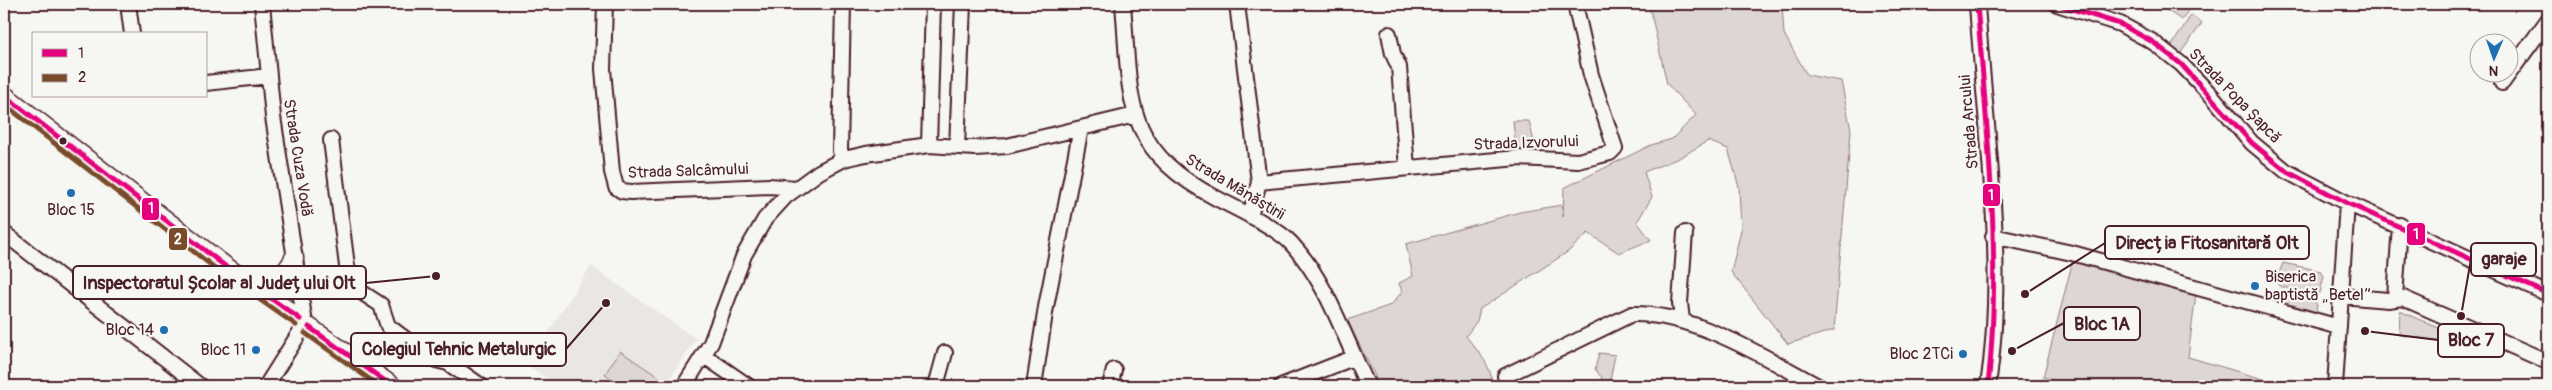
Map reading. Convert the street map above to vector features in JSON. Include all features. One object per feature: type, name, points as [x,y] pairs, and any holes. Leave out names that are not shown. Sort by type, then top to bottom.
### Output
[{"type":"main road","points":[[4,95],[247,281],[392,386]]},
{"type":"main road","points":[[247,281],[274,281],[282,276],[294,258]]},
{"type":"street","points":[[128,4],[132,32]]},
{"type":"street","name":"Strada Cuza Vodă","points":[[262,4],[269,76],[304,323]]},
{"type":"street","name":"Strada Salcâmului","points":[[605,4],[603,69],[612,172],[616,187],[622,191],[631,192],[769,186],[796,188]]},
{"type":"street","points":[[843,4],[840,151],[844,159]]},
{"type":"street","points":[[929,145],[933,4]]},
{"type":"street","points":[[957,147],[962,4]]},
{"type":"street","name":"Strada Mănăstirii","points":[[1123,4],[1131,98],[1135,115],[1151,148],[1168,166],[1195,187],[1250,216],[1290,241],[1311,268],[1325,292],[1353,358],[1368,386]]},
{"type":"street","points":[[1237,4],[1259,182],[1250,216]]},
{"type":"street","name":"Strada Izvorului","points":[[1259,182],[1518,158],[1578,161],[1610,153],[1615,148],[1613,137],[1592,75],[1575,4]]},
{"type":"street","name":"Strada Arcului","points":[[1977,4],[1991,172],[1993,236],[1995,316],[1988,386]]},
{"type":"street","name":"Strada Popa Șapcă","points":[[2058,4],[2120,24],[2153,42],[2181,64],[2213,97],[2252,143],[2286,171],[2347,203],[2400,225],[2548,294]]},
{"type":"street","points":[[2502,83],[2548,20]]},
{"type":"street","points":[[1389,34],[1392,54],[1399,66],[1407,168]]},
{"type":"street","points":[[208,83],[269,76]]},
{"type":"street","points":[[684,386],[711,343],[744,255],[765,219],[796,188],[819,172],[844,159],[866,154],[929,145],[957,147],[1007,146],[1135,115]]},
{"type":"street","points":[[1034,386],[1046,307],[1081,128]]},
{"type":"street","points":[[331,140],[348,266],[355,288],[381,305],[388,326],[432,358],[448,363],[482,386]]},
{"type":"street","points":[[2335,386],[2347,203]]},
{"type":"street","points":[[2395,298],[2400,225]]},
{"type":"street","points":[[1682,320],[1680,303],[1685,233]]},
{"type":"street","points":[[4,234],[200,386]]},
{"type":"street","points":[[1993,236],[2072,253],[2339,327]]},
{"type":"street","points":[[2341,296],[2388,300],[2403,298],[2548,362]]},
{"type":"street","points":[[1505,376],[1632,314],[1647,313],[1682,320],[1786,367],[1818,386]]},
{"type":"street","points":[[266,386],[304,323]]},
{"type":"street","points":[[936,386],[946,353]]},
{"type":"street","points":[[703,355],[748,386]]},
{"type":"street","points":[[1281,386],[1353,358]]},
{"type":"street","points":[[1110,386],[1114,370]]},
{"type":"shaded area","points":[[1649,4],[1782,4],[1784,34],[1807,75],[1841,81],[1851,130],[1834,330],[1788,344],[1731,272],[1741,230],[1739,187],[1728,149],[1708,141],[1679,158],[1644,172],[1652,197],[1637,222],[1651,240],[1619,253],[1588,233],[1569,251],[1480,309],[1477,321],[1466,336],[1487,365],[1493,386],[1380,386],[1347,320],[1391,305],[1402,292],[1399,283],[1413,276],[1406,244],[1520,212],[1562,205],[1563,217],[1564,188],[1651,145],[1672,139],[1696,115],[1667,84]]},
{"type":"shaded area","points":[[2163,4],[2192,4],[2182,20],[2161,7]]},
{"type":"shaded area","points":[[2191,15],[2202,23],[2180,54],[2171,47]]},
{"type":"shaded area","points":[[1513,121],[1529,121],[1536,150],[1516,150]]},
{"type":"shaded area","points":[[2073,260],[2196,293],[2188,357],[2287,386],[2075,386],[2043,377]]},
{"type":"shaded area","points":[[2283,263],[2321,271],[2324,276],[2320,293],[2315,295],[2279,286],[2276,281]]},
{"type":"shaded area","points":[[591,266],[696,339],[665,386],[612,386],[598,376],[591,386],[559,386],[527,365]]},
{"type":"shaded area","points":[[2278,291],[2315,302],[2317,305],[2316,311],[2313,314],[2275,303],[2271,296]]},
{"type":"shaded area","points":[[2400,311],[2477,345],[2399,335]]},
{"type":"shaded area","points":[[620,351],[660,378],[654,386],[624,386],[605,374]]},
{"type":"shaded area","points":[[1599,353],[1615,355],[1609,386],[1601,386],[1602,378],[1595,369]]},
{"type":"transit line","name":"1","points":[[1977,4],[1989,147],[1993,243],[1994,290],[1988,386]]},
{"type":"transit line","name":"1","points":[[2057,4],[2120,24],[2153,42],[2181,64],[2252,143],[2286,171],[2347,203],[2548,294]]},
{"type":"transit line","name":"1","points":[[4,95],[225,266],[300,319]]},
{"type":"transit line","name":"2","points":[[4,104],[220,272],[296,325]]},
{"type":"transit line","name":"1","points":[[309,327],[392,386]]},
{"type":"transit line","name":"2","points":[[305,333],[379,386]]},
{"type":"place","name":"Bloc 15","points":[[71,193]]},
{"type":"place","name":"Inspectoratul Școlar al Județului Olt","points":[[436,276]]},
{"type":"place","name":"Biserica baptistă „Betel”","points":[[2255,286]]},
{"type":"place","name":"Direcția Fitosanitară Olt","points":[[2025,294]]},
{"type":"place","name":"Colegiul Tehnic Metalurgic","points":[[606,303]]},
{"type":"place","name":"garaje","points":[[2461,316]]},
{"type":"place","name":"Bloc 14","points":[[164,330]]},
{"type":"place","name":"Bloc 7","points":[[2365,331]]},
{"type":"place","name":"Bloc 11","points":[[256,350]]},
{"type":"place","name":"Bloc 1A","points":[[2012,351]]},
{"type":"place","name":"Bloc 2TCi","points":[[1963,354]]}]
